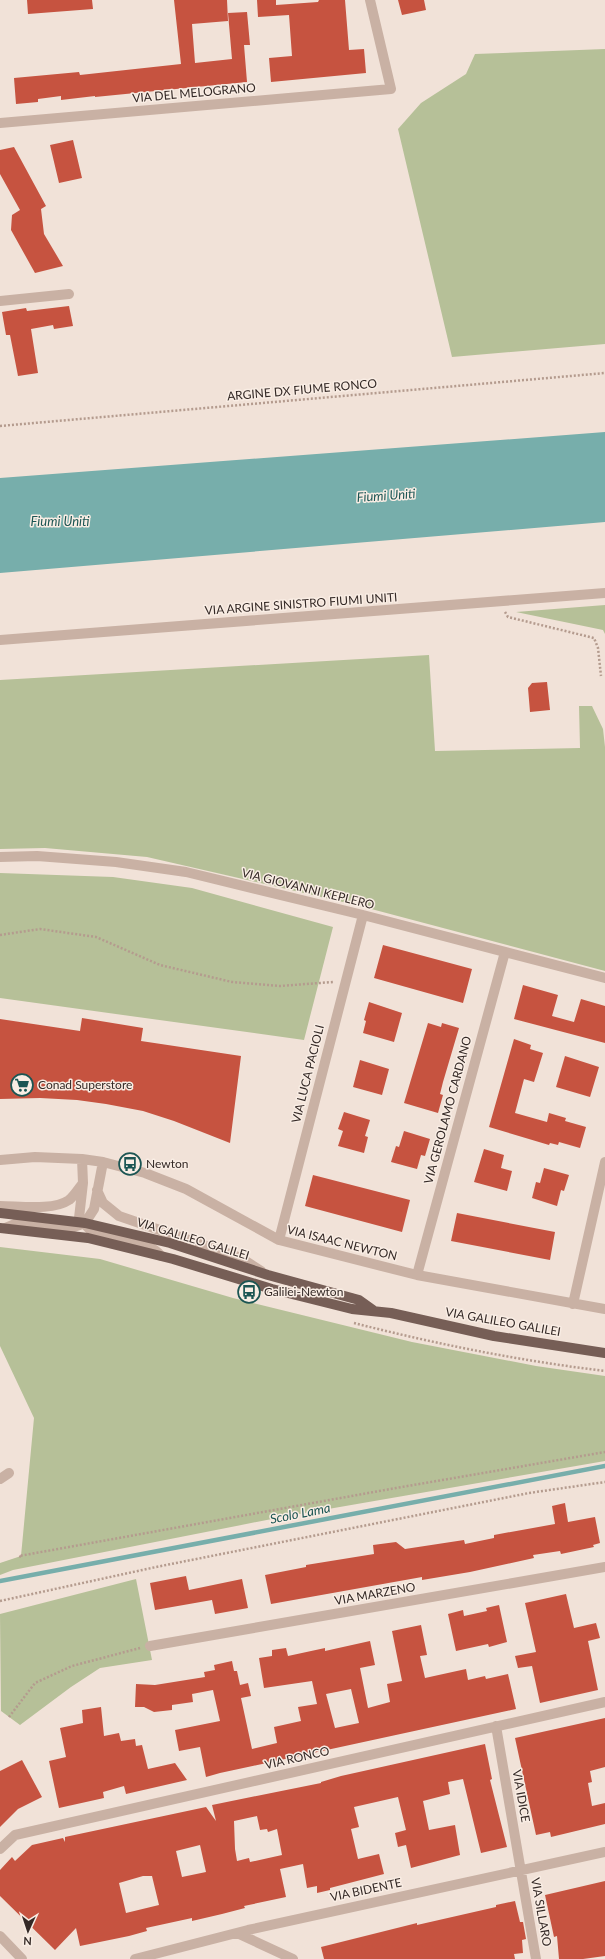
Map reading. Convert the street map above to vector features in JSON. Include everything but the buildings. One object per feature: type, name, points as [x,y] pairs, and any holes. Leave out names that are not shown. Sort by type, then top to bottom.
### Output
[{"type":"main road","name":"VIA GALILEO GALILEI","points":[[0,1213],[85,1223],[170,1243],[268,1275],[359,1300],[373,1310]]},
{"type":"main road","name":"VIA GALILEO GALILEI","points":[[2,1228],[88,1238],[161,1256],[272,1289],[352,1309],[373,1310],[494,1336],[605,1353]]},
{"type":"street","name":"VIA DEL MELOGRANO","points":[[0,123],[391,89],[370,0]]},
{"type":"street","points":[[0,301],[69,294]]},
{"type":"street","name":"VIA ARGINE SINISTRO FIUMI UNITI","points":[[0,640],[605,593]]},
{"type":"street","name":"VIA GIOVANNI KEPLERO","points":[[0,857],[37,856],[116,862],[186,872],[363,915],[605,978]]},
{"type":"street","name":"VIA LUCA PACIOLI","points":[[279,1240],[363,915]]},
{"type":"street","name":"VIA GEROLAMO CARDANO","points":[[417,1275],[505,952]]},
{"type":"street","name":"VIA ISAAC NEWTON","points":[[0,1160],[35,1157],[82,1159],[103,1162],[145,1173],[186,1189],[279,1240],[417,1275],[605,1309]]},
{"type":"street","points":[[82,1159],[83,1183],[78,1213],[79,1218],[91,1230],[106,1237],[149,1246],[157,1251],[161,1256]]},
{"type":"street","points":[[2,1228],[17,1223],[68,1229],[85,1223],[94,1209],[103,1162]]},
{"type":"street","points":[[573,1304],[605,1162]]},
{"type":"street","points":[[0,1206],[43,1206],[60,1204],[69,1200],[83,1183]]},
{"type":"street","points":[[97,1190],[103,1203],[119,1216],[242,1258],[268,1275]]},
{"type":"street","points":[[0,1479],[9,1473]]},
{"type":"street","name":"VIA MARZENO","points":[[150,1646],[605,1567]]},
{"type":"street","name":"VIA RONCO","points":[[0,1849],[16,1835],[605,1702]]},
{"type":"street","name":"VIA IDICE","points":[[496,1726],[521,1870]]},
{"type":"street","name":"VIA BIDENTE","points":[[135,1959],[237,1933],[605,1852]]},
{"type":"street","name":"VIA SILLARO","points":[[521,1870],[536,1959]]},
{"type":"street","points":[[237,1933],[293,1959]]},
{"type":"street","points":[[0,1936],[22,1959]]},
{"type":"path","name":"ARGINE DX FIUME RONCO","points":[[0,426],[605,373]]},
{"type":"path","points":[[499,601],[508,617],[594,638],[598,648],[601,676]]},
{"type":"path","points":[[0,935],[40,929],[96,937],[160,965],[232,982],[280,986],[346,981]]},
{"type":"path","points":[[21,1557],[19,1556],[605,1452]]},
{"type":"path","points":[[0,1601],[156,1567],[521,1494],[605,1482]]},
{"type":"path","points":[[9,1717],[35,1683],[72,1666],[150,1646]]},
{"type":"green space","points":[[605,49],[605,344],[452,357],[398,129],[421,103],[466,74],[475,54]]},
{"type":"green space","points":[[605,605],[605,634],[603,630],[516,612]]},
{"type":"green space","points":[[429,655],[435,751],[580,748],[579,706],[592,706],[603,729],[605,747],[605,971],[360,906],[147,857],[45,848],[0,849],[0,680]]},
{"type":"green space","points":[[0,873],[113,877],[192,888],[333,927],[304,1040],[0,998]]},
{"type":"green space","points":[[0,1247],[100,1259],[233,1298],[412,1342],[536,1366],[605,1376],[605,1461],[282,1517],[13,1570],[0,1575],[0,1563],[21,1556],[34,1418],[0,1346]]},
{"type":"green space","points":[[136,1579],[152,1660],[100,1668],[71,1687],[20,1725],[1,1711],[0,1614]]},
{"type":"water","name":"Fiumi Uniti","points":[[605,432],[605,522],[0,573],[0,478]]},
{"type":"waterway","name":"Scolo Lama","points":[[0,1581],[605,1466]]},
{"type":"place","name":"Conad Superstore","points":[[22,1085]]},
{"type":"place","name":"Newton","points":[[130,1164]]},
{"type":"place","name":"Galilei-Newton","points":[[249,1292]]}]
